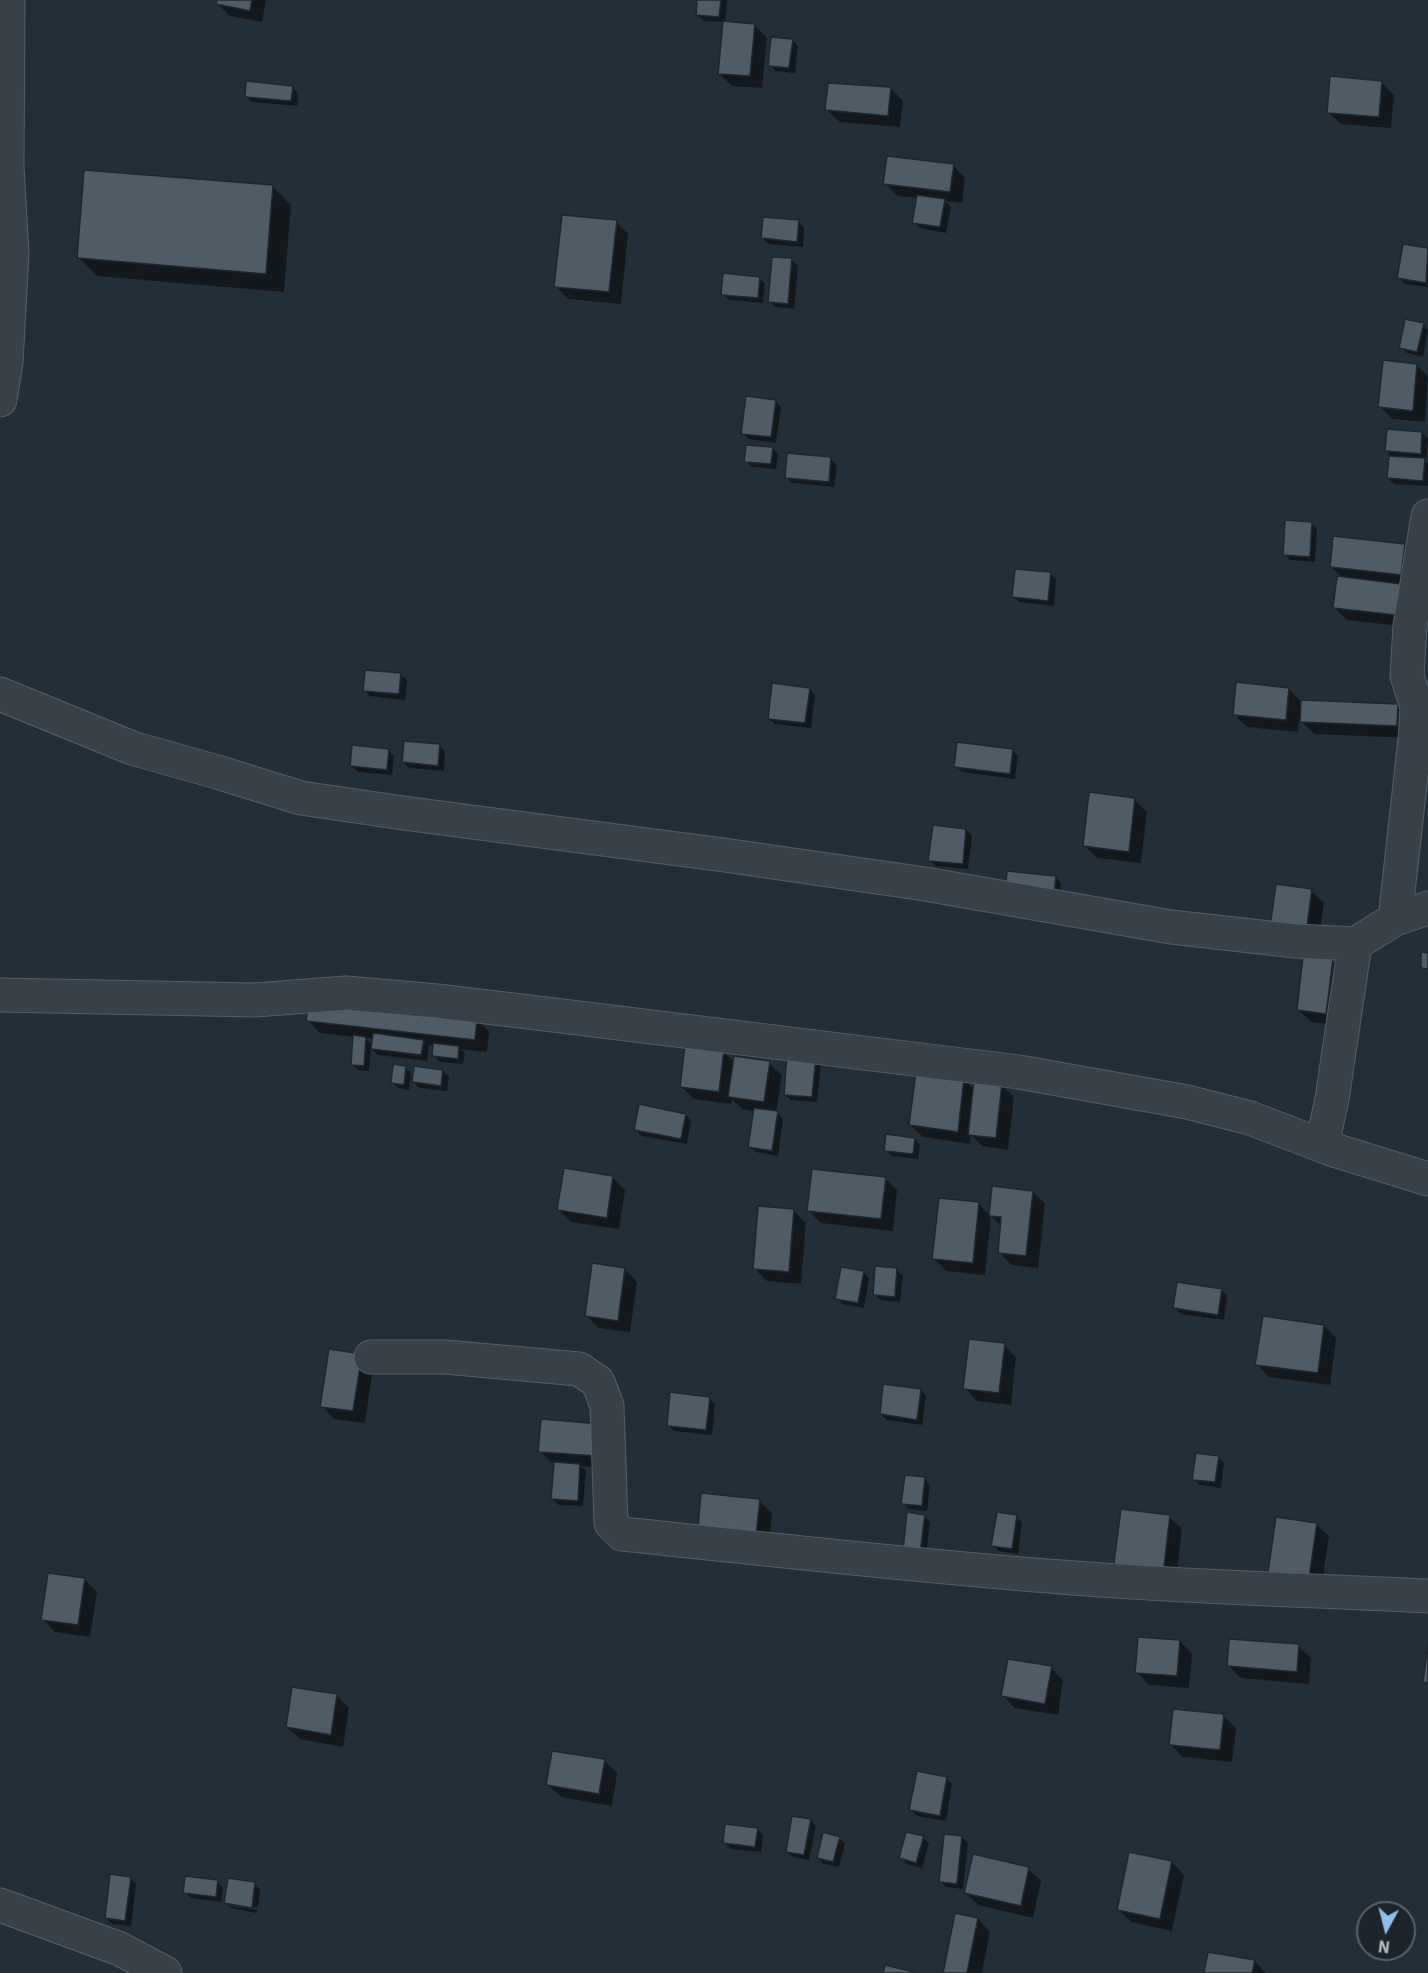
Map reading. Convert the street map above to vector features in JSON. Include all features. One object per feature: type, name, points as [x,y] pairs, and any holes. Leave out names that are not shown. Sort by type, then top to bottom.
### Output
[{"type":"street","points":[[0,400],[6,362],[12,254],[7,167],[8,0]]},
{"type":"street","points":[[1395,919],[1417,707],[1407,676],[1410,626],[1428,516]]},
{"type":"street","points":[[0,694],[132,748],[217,771],[301,798],[914,882],[1171,927],[1296,941],[1355,944],[1395,919],[1428,908]]},
{"type":"street","points":[[1322,1145],[1332,1099],[1355,944]]},
{"type":"street","points":[[0,995],[255,1000],[346,993],[437,1001],[1019,1072],[1187,1102],[1250,1118],[1322,1145],[1428,1179]]},
{"type":"street","points":[[370,1357],[445,1357],[579,1369],[598,1382],[607,1406],[611,1523],[622,1534],[867,1560],[1072,1578],[1428,1596]]},
{"type":"street","points":[[0,1905],[120,1949],[165,1973]]},
{"type":"building","points":[[217,0],[252,0],[250,11],[216,4]]},
{"type":"building","points":[[697,0],[721,0],[719,17],[696,15]]},
{"type":"building","points":[[723,21],[755,24],[750,76],[718,74]]},
{"type":"building","points":[[771,37],[793,39],[789,68],[768,66]]},
{"type":"building","points":[[1330,76],[1382,81],[1379,117],[1327,113]]},
{"type":"building","points":[[246,81],[293,86],[291,101],[245,97]]},
{"type":"building","points":[[828,83],[891,87],[888,116],[825,110]]},
{"type":"building","points":[[887,156],[954,164],[950,192],[883,184]]},
{"type":"building","points":[[84,170],[273,185],[266,274],[77,258]]},
{"type":"building","points":[[917,195],[945,199],[940,227],[912,223]]},
{"type":"building","points":[[562,215],[617,220],[609,292],[554,287]]},
{"type":"building","points":[[763,217],[799,220],[797,242],[761,238]]},
{"type":"building","points":[[1403,244],[1428,248],[1426,283],[1397,278]]},
{"type":"building","points":[[772,257],[792,258],[788,304],[768,302]]},
{"type":"building","points":[[723,273],[760,277],[758,298],[721,295]]},
{"type":"building","points":[[1405,319],[1424,323],[1417,352],[1399,348]]},
{"type":"building","points":[[1383,360],[1417,364],[1413,411],[1378,407]]},
{"type":"building","points":[[746,396],[776,400],[771,437],[741,434]]},
{"type":"building","points":[[1387,429],[1422,432],[1421,454],[1385,451]]},
{"type":"building","points":[[746,445],[773,447],[771,464],[744,462]]},
{"type":"building","points":[[787,453],[831,457],[829,482],[785,478]]},
{"type":"building","points":[[1389,456],[1425,458],[1423,481],[1387,478]]},
{"type":"building","points":[[1285,520],[1312,522],[1310,557],[1283,555]]},
{"type":"building","points":[[1333,536],[1405,544],[1401,575],[1330,567]]},
{"type":"building","points":[[1015,569],[1051,572],[1048,601],[1012,597]]},
{"type":"building","points":[[1337,576],[1409,585],[1405,616],[1333,608]]},
{"type":"building","points":[[365,670],[401,673],[399,694],[363,691]]},
{"type":"building","points":[[1236,682],[1289,688],[1286,720],[1233,715]]},
{"type":"building","points":[[772,683],[810,688],[805,723],[768,719]]},
{"type":"building","points":[[1301,700],[1398,704],[1397,726],[1300,722]]},
{"type":"building","points":[[404,741],[440,744],[438,766],[402,762]]},
{"type":"building","points":[[957,742],[1013,749],[1010,774],[954,767]]},
{"type":"building","points":[[352,745],[389,749],[387,770],[350,766]]},
{"type":"building","points":[[1089,792],[1135,798],[1129,852],[1083,846]]},
{"type":"building","points":[[933,825],[966,829],[963,864],[928,861]]},
{"type":"building","points":[[1007,871],[1056,876],[1054,896],[1005,892]]},
{"type":"building","points":[[1276,884],[1312,889],[1306,933],[1270,927]]},
{"type":"building","points":[[1421,952],[1428,953],[1428,969],[1421,968]]},
{"type":"building","points":[[1303,956],[1333,959],[1326,1014],[1297,1010]]},
{"type":"building","points":[[309,999],[477,1018],[475,1040],[306,1021]]},
{"type":"building","points":[[373,1033],[424,1040],[421,1055],[371,1049]]},
{"type":"building","points":[[353,1035],[366,1037],[364,1066],[351,1065]]},
{"type":"building","points":[[433,1043],[459,1046],[458,1059],[432,1056]]},
{"type":"building","points":[[685,1045],[724,1050],[719,1092],[680,1087]]},
{"type":"building","points":[[787,1054],[816,1057],[812,1097],[784,1095]]},
{"type":"building","points":[[734,1056],[770,1061],[764,1102],[728,1097]]},
{"type":"building","points":[[393,1064],[406,1066],[404,1085],[391,1083]]},
{"type":"building","points":[[414,1066],[443,1070],[441,1086],[412,1082]]},
{"type":"building","points":[[916,1072],[964,1078],[958,1132],[909,1125]]},
{"type":"building","points":[[974,1080],[1002,1083],[996,1138],[968,1135]]},
{"type":"building","points":[[639,1104],[686,1114],[681,1139],[634,1130]]},
{"type":"building","points":[[754,1108],[778,1111],[772,1151],[748,1147]]},
{"type":"building","points":[[886,1134],[915,1138],[913,1154],[884,1151]]},
{"type":"building","points":[[564,1168],[613,1176],[607,1218],[557,1210]]},
{"type":"building","points":[[812,1169],[886,1177],[881,1219],[807,1211]]},
{"type":"building","points":[[992,1186],[1033,1191],[1026,1256],[998,1253],[1001,1217],[989,1216]]},
{"type":"building","points":[[939,1198],[979,1202],[973,1263],[932,1259]]},
{"type":"building","points":[[758,1206],[794,1209],[789,1272],[753,1269]]},
{"type":"building","points":[[592,1263],[625,1268],[618,1321],[585,1316]]},
{"type":"building","points":[[875,1266],[897,1268],[895,1297],[873,1295]]},
{"type":"building","points":[[841,1267],[864,1271],[858,1303],[835,1299]]},
{"type":"building","points":[[1177,1282],[1222,1289],[1218,1315],[1173,1308]]},
{"type":"building","points":[[1263,1316],[1324,1325],[1318,1373],[1255,1365]]},
{"type":"building","points":[[969,1339],[1005,1343],[999,1393],[963,1389]]},
{"type":"building","points":[[329,1349],[362,1354],[353,1411],[320,1407]]},
{"type":"building","points":[[883,1384],[921,1389],[917,1420],[880,1414]]},
{"type":"building","points":[[670,1392],[710,1397],[706,1430],[667,1426]]},
{"type":"building","points":[[541,1419],[600,1424],[597,1456],[538,1452]]},
{"type":"building","points":[[1196,1453],[1219,1456],[1215,1482],[1192,1480]]},
{"type":"building","points":[[554,1462],[580,1464],[578,1501],[551,1499]]},
{"type":"building","points":[[905,1475],[925,1477],[922,1506],[901,1504]]},
{"type":"building","points":[[701,1493],[760,1499],[755,1544],[697,1538]]},
{"type":"building","points":[[1121,1509],[1170,1515],[1163,1576],[1113,1570]]},
{"type":"building","points":[[907,1512],[925,1515],[919,1561],[902,1559]]},
{"type":"building","points":[[997,1512],[1017,1515],[1012,1549],[991,1546]]},
{"type":"building","points":[[1276,1517],[1317,1523],[1308,1585],[1267,1579]]},
{"type":"building","points":[[48,1573],[85,1578],[78,1625],[41,1620]]},
{"type":"building","points":[[1138,1637],[1180,1640],[1177,1676],[1135,1673]]},
{"type":"building","points":[[1229,1639],[1299,1644],[1297,1672],[1227,1666]]},
{"type":"building","points":[[1428,1642],[1428,1683],[1423,1682]]},
{"type":"building","points":[[1008,1659],[1052,1666],[1045,1704],[1001,1696]]},
{"type":"building","points":[[292,1687],[337,1694],[331,1735],[286,1727]]},
{"type":"building","points":[[1173,1709],[1224,1714],[1220,1750],[1169,1745]]},
{"type":"building","points":[[552,1751],[605,1759],[599,1794],[546,1785]]},
{"type":"building","points":[[917,1771],[947,1777],[940,1816],[909,1810]]},
{"type":"building","points":[[792,1816],[811,1819],[804,1855],[786,1852]]},
{"type":"building","points":[[725,1824],[758,1828],[755,1847],[723,1843]]},
{"type":"building","points":[[823,1832],[840,1837],[833,1862],[817,1858]]},
{"type":"building","points":[[906,1832],[924,1836],[916,1863],[899,1858]]},
{"type":"building","points":[[944,1834],[962,1836],[957,1884],[939,1882]]},
{"type":"building","points":[[1129,1852],[1172,1861],[1160,1919],[1117,1910]]},
{"type":"building","points":[[973,1854],[1029,1867],[1021,1906],[964,1893]]},
{"type":"building","points":[[110,1874],[131,1877],[125,1921],[105,1918]]},
{"type":"building","points":[[185,1876],[218,1880],[216,1897],[183,1893]]},
{"type":"building","points":[[228,1878],[255,1882],[252,1908],[224,1903]]},
{"type":"building","points":[[955,1913],[978,1918],[967,1973],[943,1973]]},
{"type":"building","points":[[1208,1952],[1255,1960],[1252,1973],[1204,1973]]},
{"type":"building","points":[[885,1965],[919,1973],[883,1973]]}]
